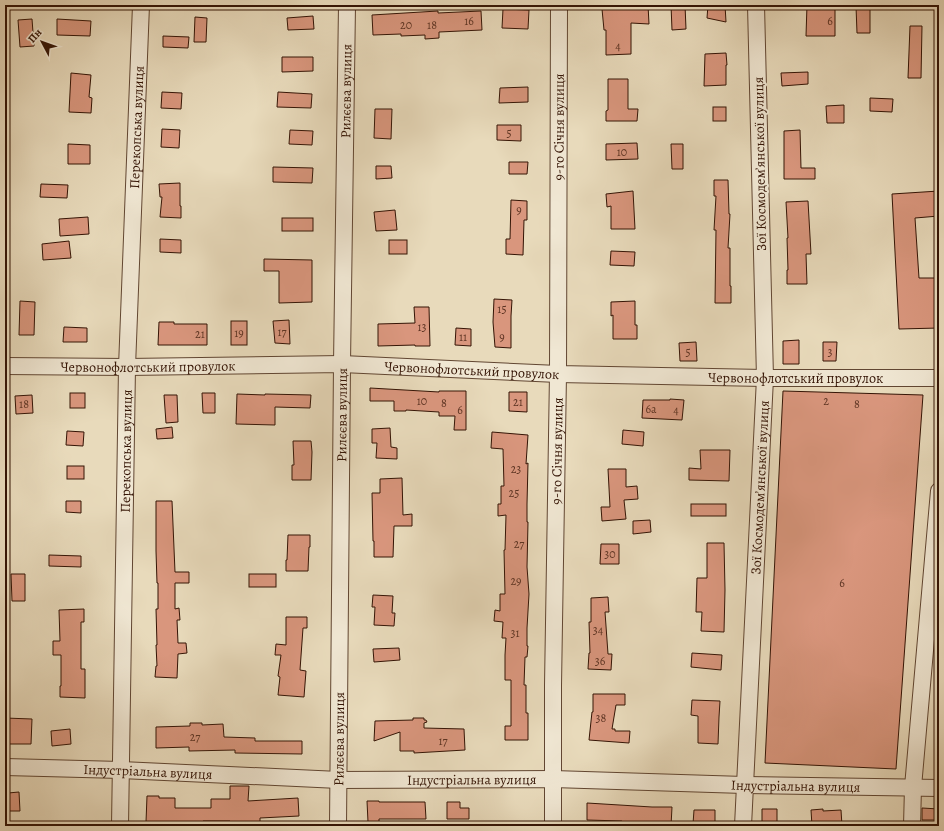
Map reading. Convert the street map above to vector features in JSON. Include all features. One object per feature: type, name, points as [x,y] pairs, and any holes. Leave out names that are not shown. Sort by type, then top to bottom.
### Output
[{"type":"street","name":"Перекопська вулиця","points":[[120,826],[127,367],[141,5]]},
{"type":"street","name":"Рилєєва вулиця","points":[[338,826],[347,5]]},
{"type":"street","name":"9-го Січня вулиця","points":[[553,826],[553,685],[558,374],[559,5]]},
{"type":"street","name":"Зої Космодем’янської вулиця","points":[[743,826],[765,378],[756,5]]},
{"type":"street","name":"Червонофлотський провулок","points":[[5,366],[127,367],[342,364],[558,374],[765,378],[939,378]]},
{"type":"street","points":[[912,826],[913,787],[939,491]]},
{"type":"street","name":"Індустріальна вулиця","points":[[5,767],[121,770],[339,780],[553,780],[939,788]]},
{"type":"building","points":[[633,5],[648,5],[649,24],[631,23],[631,54],[606,55],[606,30],[604,30],[602,9]]},
{"type":"building","points":[[671,5],[685,5],[686,29],[672,30]]},
{"type":"building","points":[[708,5],[725,5],[726,22],[707,18]]},
{"type":"building","points":[[807,5],[835,5],[835,36],[806,36]]},
{"type":"building","points":[[870,5],[870,33],[857,33],[856,6]]},
{"type":"building","points":[[503,9],[529,10],[528,29],[502,28]]},
{"type":"building","points":[[438,11],[438,13],[481,11],[482,30],[439,32],[439,38],[425,39],[425,35],[373,35],[372,15]]},
{"type":"building","points":[[313,16],[314,29],[288,30],[287,18]]},
{"type":"building","points":[[195,17],[207,18],[206,42],[194,42]]},
{"type":"building","points":[[32,19],[34,46],[20,47],[18,20]]},
{"type":"building","points":[[57,19],[91,21],[90,36],[57,35]]},
{"type":"building","points":[[910,26],[922,26],[921,78],[908,78]]},
{"type":"building","points":[[163,36],[189,37],[188,48],[163,47]]},
{"type":"building","points":[[726,53],[726,85],[704,86],[705,54]]},
{"type":"building","points":[[282,57],[313,57],[313,71],[282,72]]},
{"type":"building","points":[[808,72],[808,84],[782,86],[781,73]]},
{"type":"building","points":[[71,73],[91,75],[89,97],[92,98],[91,113],[69,112]]},
{"type":"building","points":[[608,79],[628,79],[628,109],[638,109],[637,121],[606,121],[606,111],[608,110]]},
{"type":"building","points":[[528,87],[528,102],[499,103],[500,88]]},
{"type":"building","points":[[162,92],[182,93],[181,109],[161,108]]},
{"type":"building","points":[[278,92],[312,94],[311,108],[277,107]]},
{"type":"building","points":[[870,98],[893,99],[892,112],[870,111]]},
{"type":"building","points":[[844,105],[844,123],[827,123],[826,106]]},
{"type":"building","points":[[713,107],[726,107],[726,121],[713,121]]},
{"type":"building","points":[[375,109],[392,109],[391,139],[374,138]]},
{"type":"building","points":[[497,125],[521,125],[521,141],[497,140]]},
{"type":"building","points":[[162,129],[180,130],[179,148],[161,147]]},
{"type":"building","points":[[290,130],[313,131],[312,145],[289,144]]},
{"type":"building","points":[[800,130],[801,168],[815,168],[815,179],[784,179],[784,131]]},
{"type":"building","points":[[637,143],[638,159],[606,160],[606,144]]},
{"type":"building","points":[[68,144],[90,145],[90,164],[68,164]]},
{"type":"building","points":[[671,144],[683,144],[683,169],[672,169]]},
{"type":"building","points":[[509,162],[528,162],[527,174],[509,174]]},
{"type":"building","points":[[376,166],[391,166],[392,178],[376,179]]},
{"type":"building","points":[[273,167],[313,168],[312,183],[273,182]]},
{"type":"building","points":[[714,180],[728,180],[730,214],[728,248],[730,248],[731,303],[715,303],[716,230],[714,230],[716,196],[714,196]]},
{"type":"building","points":[[180,183],[181,218],[160,217],[162,197],[160,197],[159,184]]},
{"type":"building","points":[[41,184],[68,185],[67,198],[40,197]]},
{"type":"building","points":[[633,191],[635,229],[611,229],[611,206],[607,207],[606,194]]},
{"type":"building","points":[[939,191],[939,216],[915,218],[919,278],[939,278],[939,328],[899,329],[892,194]]},
{"type":"building","points":[[511,200],[527,201],[527,220],[524,220],[523,255],[506,254],[506,239],[510,239]]},
{"type":"building","points":[[808,201],[811,254],[806,254],[807,284],[787,284],[788,238],[786,202]]},
{"type":"building","points":[[395,210],[397,230],[376,231],[374,212]]},
{"type":"building","points":[[88,217],[89,234],[60,236],[59,219]]},
{"type":"building","points":[[282,218],[313,218],[313,231],[282,231]]},
{"type":"building","points":[[160,239],[181,240],[181,253],[160,252]]},
{"type":"building","points":[[389,240],[407,240],[407,254],[389,254]]},
{"type":"building","points":[[69,241],[71,258],[43,260],[42,244]]},
{"type":"building","points":[[611,251],[635,252],[634,266],[610,265]]},
{"type":"building","points":[[264,259],[312,260],[312,302],[279,303],[279,271],[264,271]]},
{"type":"building","points":[[494,299],[512,300],[511,348],[495,347],[493,322]]},
{"type":"building","points":[[20,301],[35,302],[34,335],[19,335]]},
{"type":"building","points":[[635,301],[635,325],[637,325],[637,339],[613,339],[613,315],[611,316],[611,302]]},
{"type":"building","points":[[414,307],[429,307],[430,346],[378,346],[378,324],[415,323]]},
{"type":"building","points":[[289,320],[290,344],[275,343],[273,321]]},
{"type":"building","points":[[231,321],[247,321],[247,345],[231,345]]},
{"type":"building","points":[[159,322],[174,322],[174,324],[207,324],[207,345],[158,345]]},
{"type":"building","points":[[64,327],[87,328],[87,342],[63,342]]},
{"type":"building","points":[[456,328],[471,329],[471,346],[455,345]]},
{"type":"building","points":[[799,340],[799,364],[783,364],[783,341]]},
{"type":"building","points":[[696,342],[697,361],[680,361],[679,343]]},
{"type":"building","points":[[823,342],[837,342],[836,361],[823,361]]},
{"type":"building","points":[[370,388],[439,392],[466,391],[466,430],[454,430],[455,416],[439,416],[439,412],[406,410],[394,411],[394,401],[370,401]]},
{"type":"building","points":[[783,391],[923,395],[896,769],[765,763]]},
{"type":"building","points":[[509,392],[527,392],[527,412],[509,411]]},
{"type":"building","points":[[70,393],[85,393],[85,408],[70,408]]},
{"type":"building","points":[[202,393],[215,393],[215,413],[203,413]]},
{"type":"building","points":[[237,394],[311,395],[310,408],[275,407],[275,425],[236,424]]},
{"type":"building","points":[[32,395],[33,413],[16,414],[15,396]]},
{"type":"building","points":[[164,395],[177,395],[178,422],[166,423]]},
{"type":"building","points":[[643,400],[684,400],[682,420],[642,418]]},
{"type":"building","points":[[172,427],[173,438],[157,439],[156,429]]},
{"type":"building","points":[[390,428],[391,447],[397,448],[397,459],[376,458],[377,443],[372,443],[372,429]]},
{"type":"building","points":[[623,430],[644,432],[643,446],[622,444]]},
{"type":"building","points":[[67,431],[84,432],[83,446],[66,445]]},
{"type":"building","points":[[492,432],[528,435],[526,464],[528,463],[527,567],[529,594],[527,628],[528,646],[527,657],[525,657],[524,685],[526,685],[528,740],[505,740],[505,726],[511,726],[511,680],[505,680],[506,638],[502,638],[503,622],[494,621],[495,610],[500,611],[500,594],[505,594],[504,550],[506,515],[498,516],[498,504],[501,504],[501,486],[504,486],[503,449],[491,448]]},
{"type":"building","points":[[293,441],[311,441],[311,480],[292,480],[292,465],[294,465]]},
{"type":"building","points":[[700,450],[730,450],[729,481],[689,480],[689,468],[701,469]]},
{"type":"building","points":[[67,466],[84,466],[84,479],[67,479]]},
{"type":"building","points":[[608,469],[626,469],[626,487],[637,486],[638,499],[624,500],[626,519],[602,521],[601,507],[610,507]]},
{"type":"building","points":[[402,478],[403,515],[412,514],[412,526],[394,526],[393,557],[374,557],[372,493],[380,493],[380,479]]},
{"type":"building","points":[[66,501],[81,501],[81,513],[66,512]]},
{"type":"building","points":[[156,501],[172,501],[175,572],[189,572],[189,583],[175,583],[175,609],[179,608],[180,620],[177,620],[178,643],[186,643],[187,653],[178,654],[177,678],[155,677],[157,666],[156,609],[158,609]]},
{"type":"building","points":[[691,504],[726,504],[726,516],[691,516]]},
{"type":"building","points":[[650,520],[651,532],[633,534],[633,521]]},
{"type":"building","points":[[288,535],[310,535],[308,571],[286,571]]},
{"type":"building","points":[[707,543],[724,543],[724,632],[701,631],[702,612],[696,612],[697,578],[707,578]]},
{"type":"building","points":[[601,544],[619,544],[619,564],[600,564]]},
{"type":"building","points":[[49,555],[81,556],[81,567],[49,566]]},
{"type":"building","points":[[11,574],[25,574],[25,601],[12,601]]},
{"type":"building","points":[[249,574],[276,574],[276,587],[249,587]]},
{"type":"building","points":[[373,595],[393,596],[392,613],[395,613],[394,626],[374,625],[375,607],[372,607]]},
{"type":"building","points":[[608,597],[609,612],[605,612],[608,654],[612,654],[611,670],[588,669],[590,653],[589,622],[591,622],[591,598]]},
{"type":"building","points":[[84,609],[84,622],[81,622],[81,669],[85,669],[85,698],[60,697],[61,655],[53,655],[53,641],[60,641],[59,610]]},
{"type":"building","points":[[286,617],[307,617],[307,628],[303,628],[300,670],[306,671],[304,697],[278,695],[280,677],[278,676],[281,655],[275,655],[276,644],[286,645]]},
{"type":"building","points":[[399,648],[400,660],[374,662],[373,649]]},
{"type":"building","points":[[692,653],[722,655],[721,670],[691,667]]},
{"type":"building","points":[[593,694],[625,694],[625,705],[616,705],[612,729],[615,729],[615,731],[630,731],[629,743],[589,740],[593,712]]},
{"type":"building","points":[[692,700],[720,701],[718,744],[698,743],[698,716],[691,715]]},
{"type":"building","points":[[5,718],[32,719],[31,744],[5,744]]},
{"type":"building","points":[[413,718],[424,718],[427,722],[424,723],[424,728],[464,729],[465,750],[414,753],[414,751],[400,751],[400,732],[374,741],[375,721],[413,720]]},
{"type":"building","points":[[190,723],[202,723],[202,725],[223,724],[224,737],[255,738],[255,741],[302,741],[302,754],[235,753],[235,750],[189,751],[189,747],[156,748],[156,727],[190,726]]},
{"type":"building","points":[[70,729],[71,744],[52,746],[51,731]]},
{"type":"building","points":[[230,786],[249,786],[248,801],[298,798],[299,816],[260,818],[260,826],[230,826],[230,821],[203,821],[203,826],[167,826],[167,823],[146,822],[147,796],[175,798],[175,808],[211,808],[211,799],[230,799]]},
{"type":"building","points":[[19,792],[20,811],[8,811],[8,793]]},
{"type":"building","points":[[367,801],[425,802],[426,819],[379,819],[379,822],[368,822]]},
{"type":"building","points":[[447,802],[460,802],[460,808],[469,808],[469,819],[447,819]]},
{"type":"building","points":[[587,803],[672,807],[671,826],[621,826],[622,821],[587,820]]},
{"type":"building","points":[[922,808],[939,809],[939,820],[922,820]]},
{"type":"building","points":[[762,809],[777,809],[777,824],[762,825]]},
{"type":"building","points":[[823,809],[823,811],[841,810],[842,826],[812,826],[811,810]]},
{"type":"building","points":[[694,810],[715,810],[715,825],[693,824]]}]
